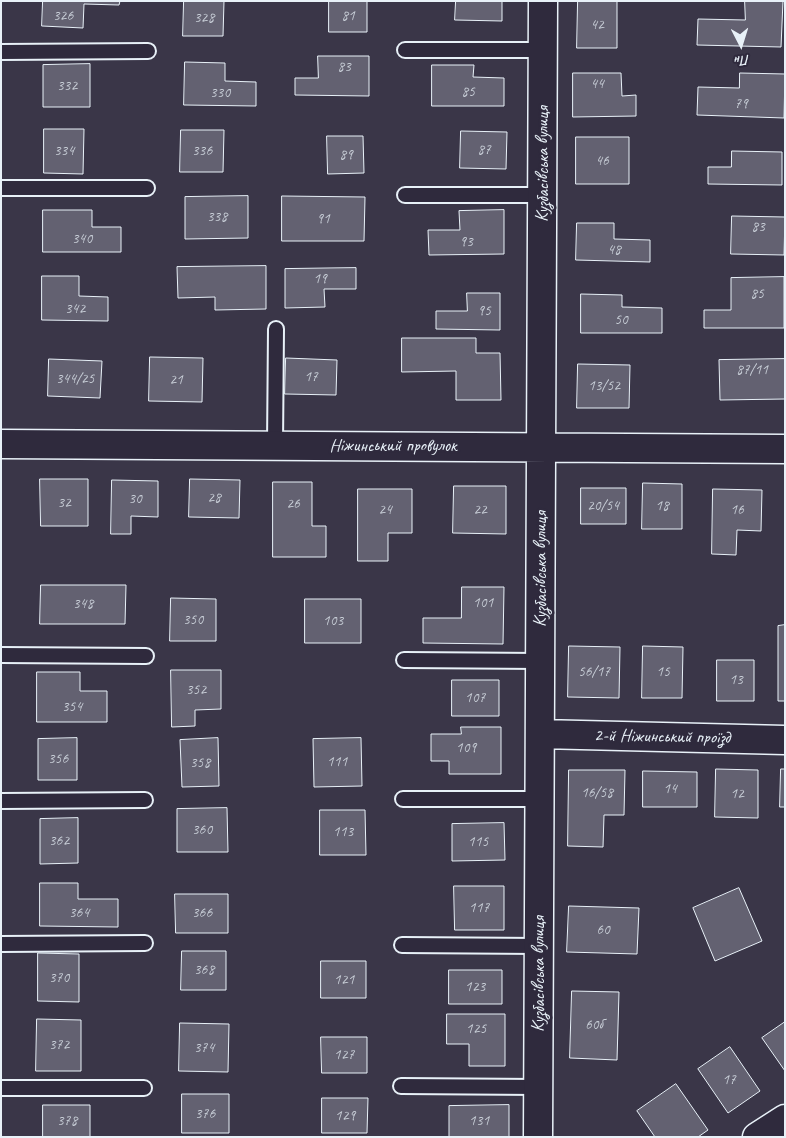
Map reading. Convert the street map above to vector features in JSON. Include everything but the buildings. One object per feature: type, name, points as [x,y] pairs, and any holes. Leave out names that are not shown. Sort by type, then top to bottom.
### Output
[{"type":"street","name":"Кузбасівська вулиця","points":[[538,1137],[543,1]]},
{"type":"street","name":"Ніжинський провулок","points":[[1,444],[785,449]]},
{"type":"street","name":"2-й Ніжинський проїзд","points":[[540,734],[785,740]]},
{"type":"street","points":[[757,1137],[785,1119]]},
{"type":"lane","points":[[405,50],[543,50]]},
{"type":"lane","points":[[1,52],[148,51]]},
{"type":"lane","points":[[1,188],[147,188]]},
{"type":"lane","points":[[405,194],[543,195]]},
{"type":"lane","points":[[275,445],[276,329]]},
{"type":"lane","points":[[1,655],[146,656]]},
{"type":"lane","points":[[404,660],[541,661]]},
{"type":"lane","points":[[403,799],[540,799]]},
{"type":"lane","points":[[1,801],[145,800]]},
{"type":"lane","points":[[1,944],[145,943]]},
{"type":"lane","points":[[402,945],[539,946]]},
{"type":"lane","points":[[401,1086],[538,1087]]},
{"type":"lane","points":[[1,1088],[144,1088]]}]
